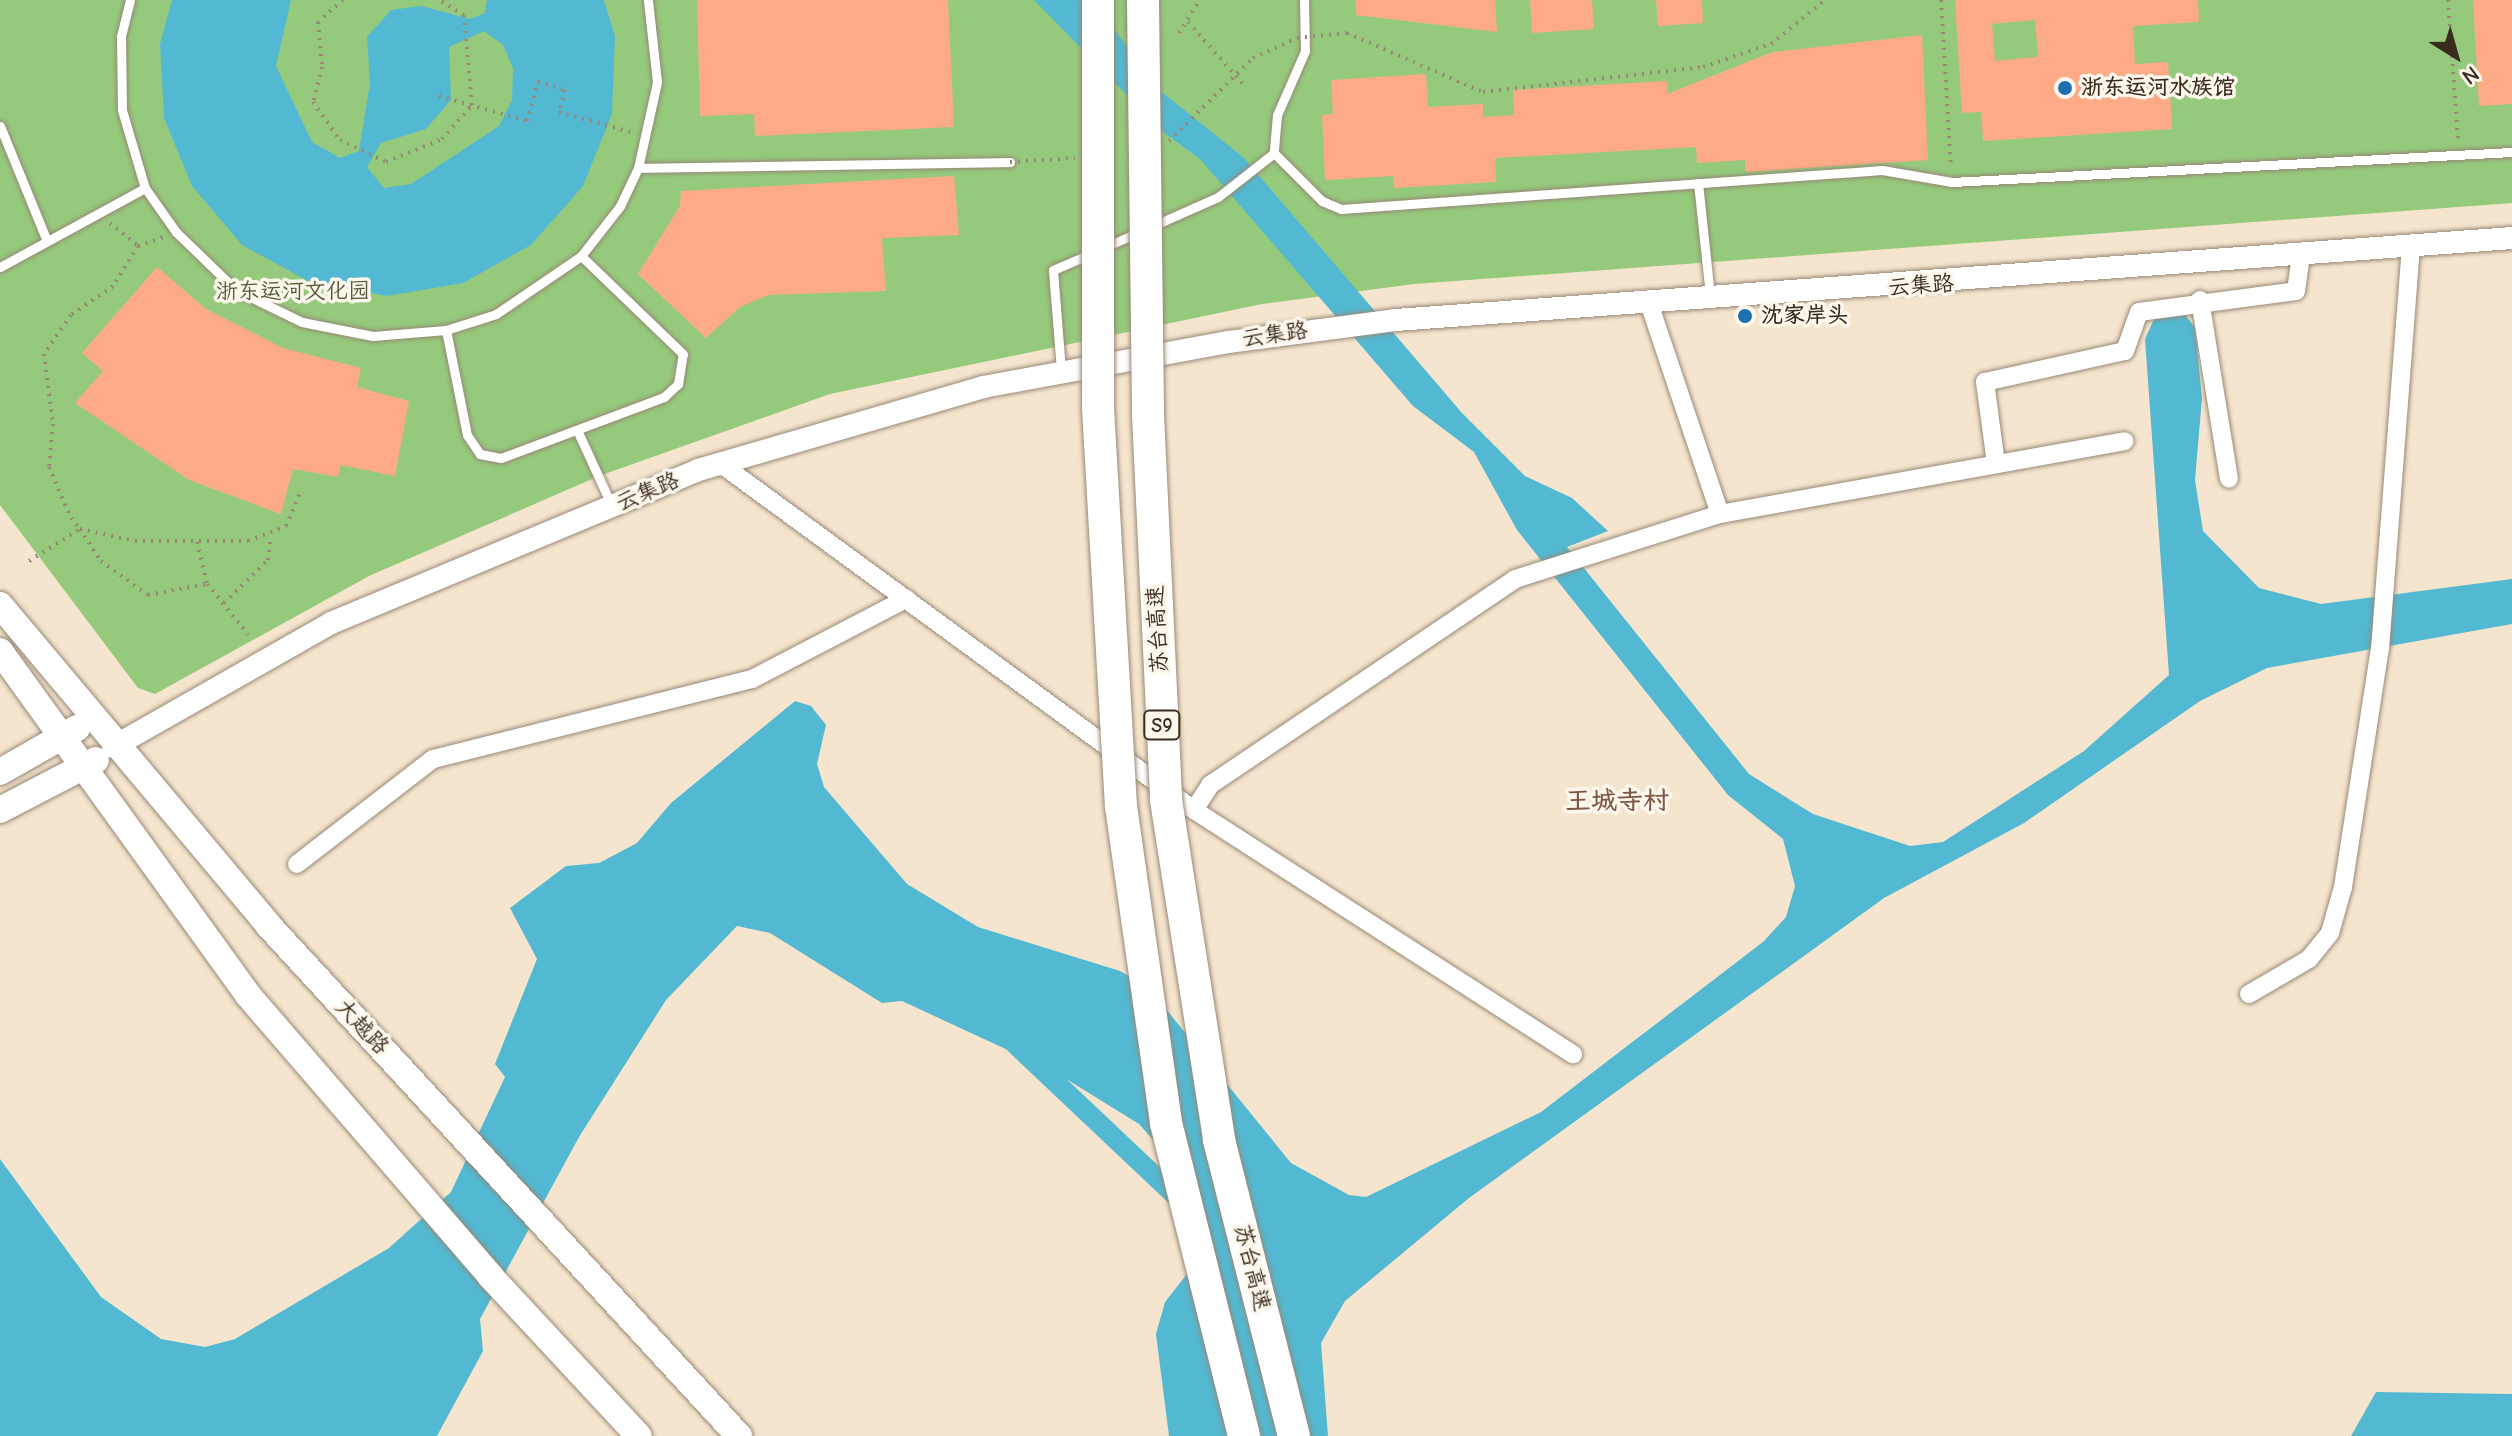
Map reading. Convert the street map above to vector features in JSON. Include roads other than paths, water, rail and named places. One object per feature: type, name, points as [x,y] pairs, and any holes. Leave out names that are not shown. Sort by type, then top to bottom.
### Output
[{"type":"highway","name":"S9","points":[[1098,0],[1098,408],[1121,806],[1166,1123],[1244,1436]]},
{"type":"highway","name":"苏台高速","points":[[1143,0],[1148,415],[1166,800],[1219,1140],[1294,1436]]},
{"type":"main road","name":"大越路","points":[[0,605],[113,747],[520,1202],[739,1436]]},
{"type":"main road","points":[[0,651],[248,995],[420,1198],[635,1434]]},
{"type":"main road","points":[[0,772],[90,720]]},
{"type":"main road","points":[[0,810],[83,769],[113,747]]},
{"type":"street","name":"云集路","points":[[113,747],[331,623],[612,506],[721,464],[1061,371],[1396,320],[1710,302],[2512,238]]},
{"type":"street","points":[[2249,994],[2309,959],[2330,933],[2380,649],[2382,591],[2411,247]]},
{"type":"street","points":[[1996,464],[1985,382],[2125,351],[2139,312],[2200,300],[2296,291],[2301,256]]},
{"type":"street","points":[[2200,300],[2229,479]]},
{"type":"street","points":[[1650,306],[1720,514]]},
{"type":"street","points":[[1194,810],[1210,785],[1515,579],[1720,514],[2124,441]]},
{"type":"street","points":[[721,464],[1194,810],[1573,1054]]},
{"type":"street","points":[[297,864],[433,759],[752,679],[906,599]]},
{"type":"street","points":[[0,665],[62,738]]},
{"type":"lane","points":[[130,0],[121,37],[122,110],[145,188],[176,232],[236,290],[302,322],[373,336],[446,330],[496,314],[581,256],[620,206],[638,168],[657,82],[648,0]]},
{"type":"lane","points":[[1061,371],[1053,270],[1218,197],[1274,153],[1277,115],[1305,51],[1304,0]]},
{"type":"lane","points":[[0,126],[47,241]]},
{"type":"lane","points":[[1274,153],[1322,201],[1341,209],[1882,170],[1952,182],[2512,152]]},
{"type":"lane","points":[[638,168],[1010,162]]},
{"type":"lane","points":[[1698,183],[1710,302]]},
{"type":"lane","points":[[0,267],[145,188]]},
{"type":"lane","points":[[446,330],[467,435],[480,454],[501,458],[664,397],[678,384],[683,354],[581,256]]},
{"type":"lane","points":[[577,430],[612,506]]},
{"type":"water","points":[[172,0],[291,0],[276,66],[312,142],[340,158],[359,151],[370,83],[367,37],[391,10],[421,6],[470,19],[485,13],[487,0],[604,0],[615,36],[612,114],[583,186],[531,245],[463,283],[387,296],[310,282],[242,245],[192,186],[164,118],[160,44]],"holes":[[[484,31],[503,45],[513,68],[512,100],[499,126],[411,184],[384,188],[367,167],[381,143],[426,129],[451,100],[449,47]]]},
{"type":"water","points":[[1034,0],[1093,0],[1158,89],[1244,158],[1462,413],[1525,476],[1572,498],[1608,531],[1567,547],[1749,774],[1813,814],[1910,846],[1943,842],[2084,751],[2169,675],[2145,339],[2155,317],[2184,313],[2195,328],[2202,398],[2195,480],[2203,531],[2259,588],[2321,604],[2512,579],[2512,624],[2267,668],[2200,701],[2024,823],[1884,898],[1469,1198],[1345,1301],[1321,1343],[1328,1436],[1169,1436],[1156,1334],[1165,1302],[1194,1265],[1171,1160],[1139,1124],[1055,1072],[902,1001],[882,1003],[770,933],[737,926],[666,1000],[579,1137],[480,1319],[483,1351],[437,1436],[0,1436],[0,1159],[101,1297],[161,1339],[205,1347],[235,1339],[389,1248],[451,1192],[505,1077],[495,1064],[537,959],[510,908],[566,866],[599,863],[637,843],[671,803],[795,701],[811,706],[826,725],[817,764],[824,787],[907,884],[978,927],[1120,971],[1148,987],[1291,1163],[1349,1195],[1366,1197],[1541,1112],[1763,942],[1786,917],[1795,886],[1783,839],[1728,795],[1517,530],[1474,452],[1413,406],[1200,159],[1163,132]]},
{"type":"water","points":[[2376,1392],[2512,1394],[2512,1436],[2351,1436]]},
{"type":"waterway","points":[[1015,1044],[1184,1204]]},
{"type":"place","name":"浙东运河水族馆","points":[[2065,88]]},
{"type":"place","name":"沈家岸头","points":[[1745,316]]},
{"type":"district","name":"王城寺村","points":[[1617,802]]},
{"type":"park label","name":"浙东运河文化园","points":[[293,292]]}]
